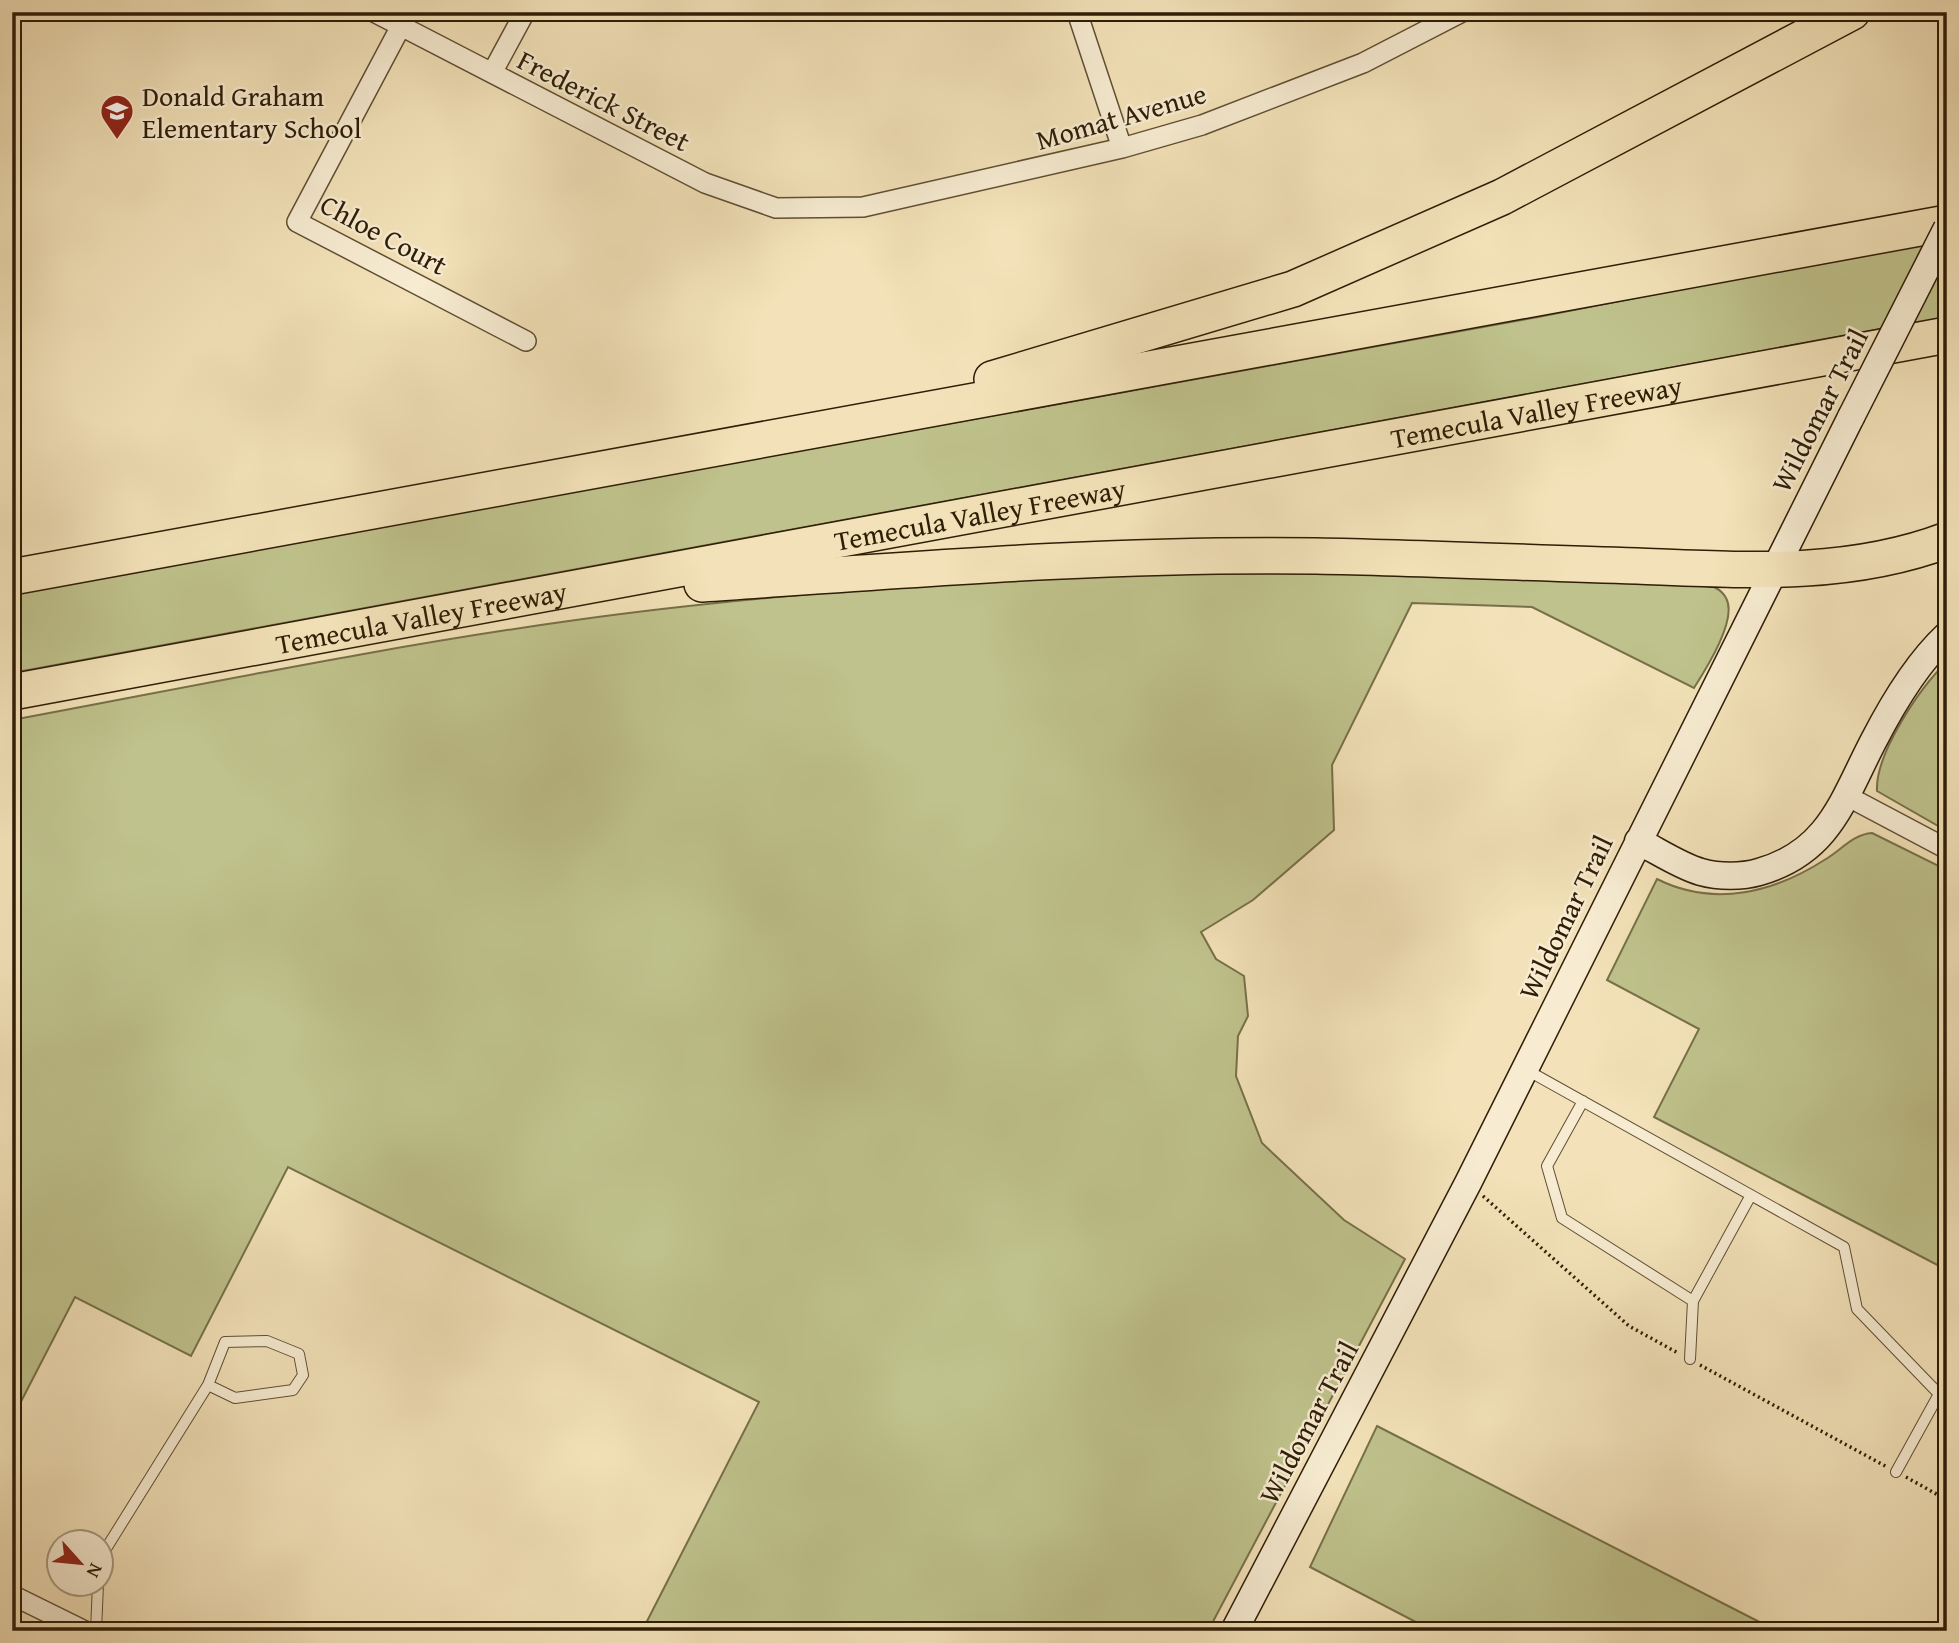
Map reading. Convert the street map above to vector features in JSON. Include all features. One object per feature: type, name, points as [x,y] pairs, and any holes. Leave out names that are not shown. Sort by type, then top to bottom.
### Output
[{"type":"highway","points":[[834,426],[1293,289],[1502,197],[1852,12]]},
{"type":"highway","points":[[12,577],[1947,222]]},
{"type":"highway","name":"Temecula Valley Freeway","points":[[12,692],[1947,335]]},
{"type":"highway","points":[[520,598],[1058,559],[1181,555],[1333,556],[1772,572],[1872,562],[1947,540]]},
{"type":"main road","name":"Wildomar Trail","points":[[1234,1631],[1525,1069],[1772,572],[1947,228]]},
{"type":"main road","points":[[1638,841],[1701,872],[1743,876],[1786,864],[1822,835],[1847,796],[1874,739],[1908,686],[1947,635]]},
{"type":"street","name":"Frederick Street","points":[[374,12],[705,183],[776,208]]},
{"type":"street","points":[[492,73],[525,12]]},
{"type":"street","points":[[1077,12],[1122,148]]},
{"type":"street","name":"Momat Avenue","points":[[776,208],[863,206],[1122,148],[1202,125],[1363,63],[1462,12]]},
{"type":"street","name":"Chloe Court","points":[[401,26],[298,222],[526,341]]},
{"type":"street","points":[[1847,796],[1947,849]]},
{"type":"street","points":[[12,1595],[85,1631]]},
{"type":"lane","points":[[1525,1069],[1844,1247],[1857,1309],[1939,1394],[1947,1417]]},
{"type":"lane","points":[[1583,1101],[1547,1166],[1562,1218],[1693,1301]]},
{"type":"lane","points":[[1689,1359],[1693,1301],[1751,1195]]},
{"type":"lane","points":[[116,1533],[208,1385],[225,1342],[267,1341],[299,1354],[303,1375],[293,1390],[235,1398],[208,1385]]},
{"type":"lane","points":[[1896,1472],[1939,1394]]},
{"type":"lane","points":[[96,1631],[97,1598]]},
{"type":"green space","points":[[1947,238],[1947,319],[1902,329]]},
{"type":"green space","points":[[1933,240],[1887,328],[12,673],[12,593],[1538,317]]},
{"type":"green space","points":[[1163,568],[1693,580],[1720,591],[1729,607],[1719,644],[1694,688],[1532,607],[1412,603],[1332,765],[1334,830],[1253,900],[1201,932],[1216,959],[1244,976],[1248,1016],[1238,1036],[1236,1076],[1262,1143],[1344,1220],[1405,1259],[1208,1631],[642,1631],[759,1402],[288,1167],[191,1356],[75,1297],[12,1419],[12,720],[364,654],[576,620],[795,595]]},
{"type":"green space","points":[[1947,662],[1947,831],[1877,791],[1883,759],[1901,722],[1924,688]]},
{"type":"green space","points":[[1872,833],[1947,870],[1947,1270],[1654,1117],[1699,1029],[1607,980],[1657,879],[1701,893],[1744,892],[1786,880],[1806,871],[1853,839]]},
{"type":"green space","points":[[1377,1426],[1777,1631],[1433,1631],[1310,1567]]},
{"type":"place","name":"Donald Graham Elementary School","points":[[117,141]]}]
